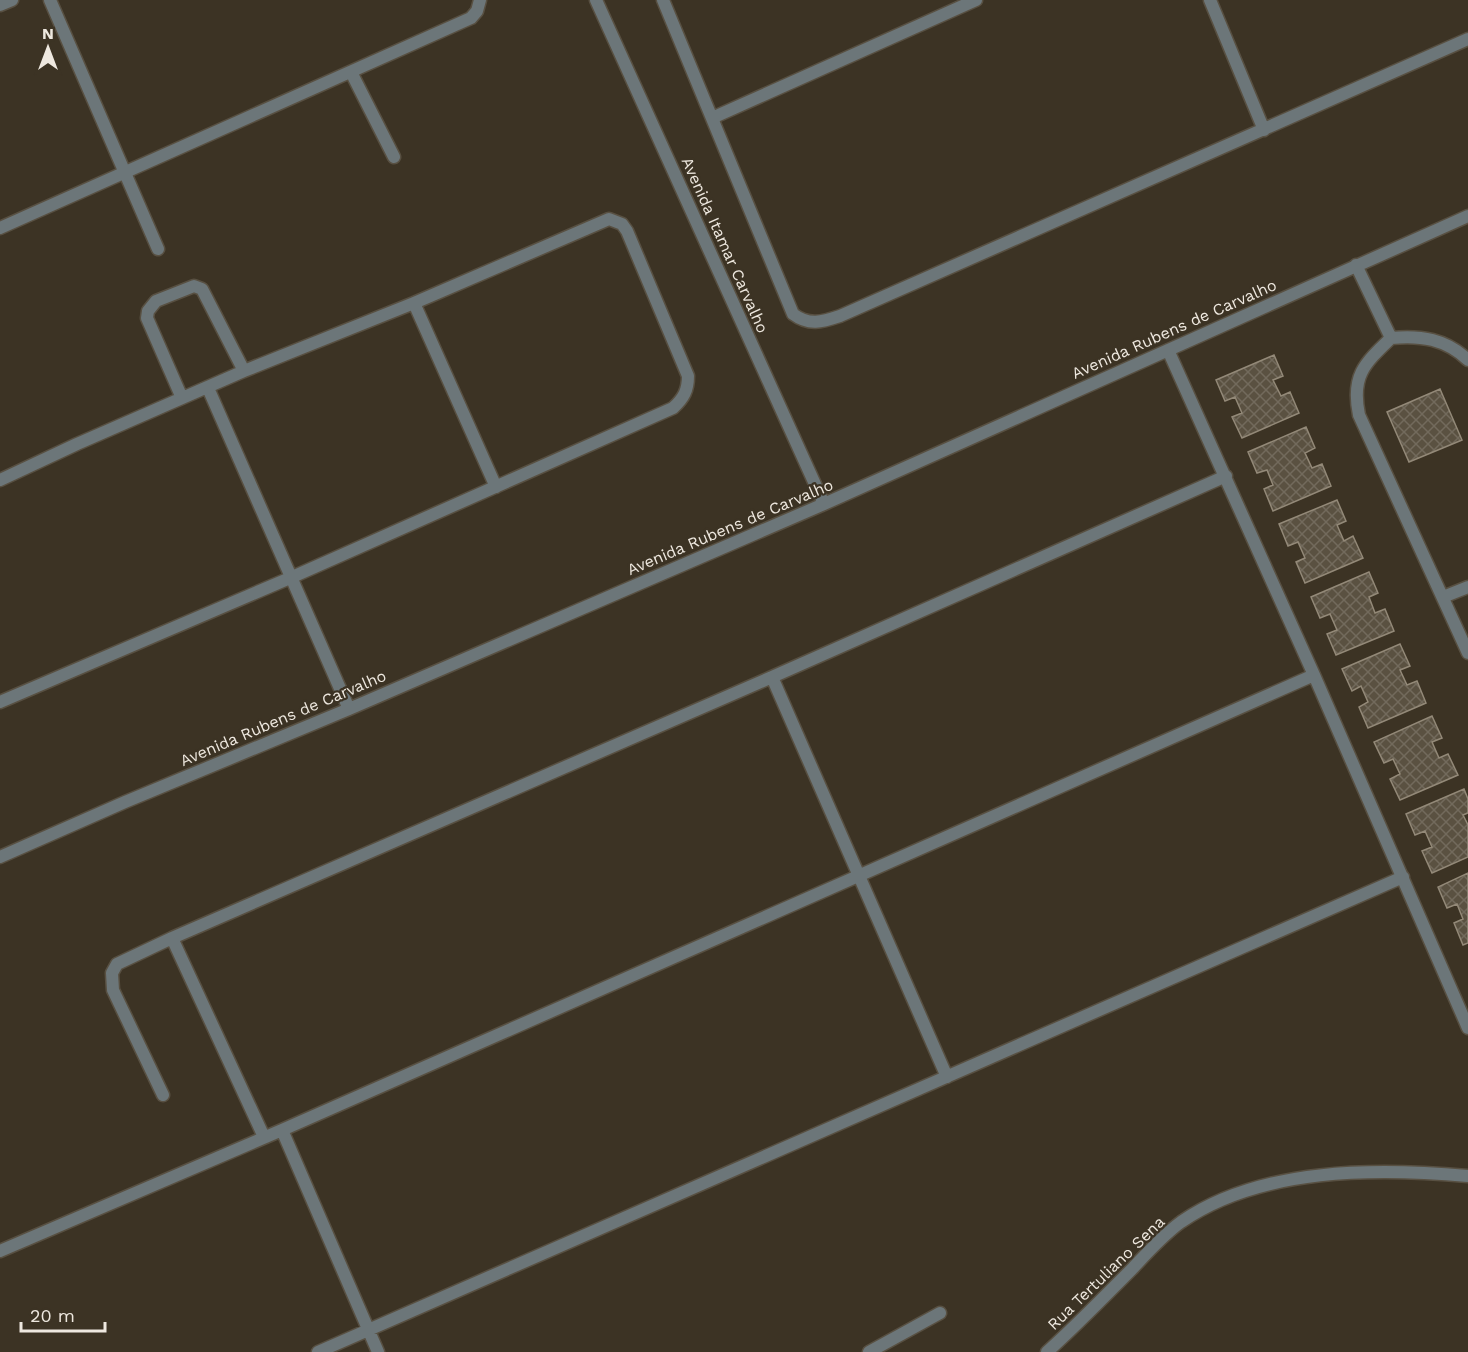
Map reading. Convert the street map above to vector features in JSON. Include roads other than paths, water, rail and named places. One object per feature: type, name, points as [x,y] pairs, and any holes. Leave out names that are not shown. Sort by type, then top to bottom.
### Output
[{"type":"street","points":[[0,5],[12,0]]},
{"type":"street","points":[[50,0],[158,249]]},
{"type":"street","points":[[0,228],[471,18],[477,11],[480,0]]},
{"type":"street","name":"Avenida Itamar Carvalho","points":[[596,0],[824,504]]},
{"type":"street","points":[[663,0],[794,314],[802,321],[812,323],[840,316],[1468,39]]},
{"type":"street","points":[[712,118],[976,0]]},
{"type":"street","points":[[1210,0],[1264,130]]},
{"type":"street","points":[[351,72],[394,157]]},
{"type":"street","name":"Avenida Rubens de Carvalho","points":[[0,857],[824,504],[1468,216]]},
{"type":"street","points":[[0,480],[244,371],[414,303],[609,219],[616,220],[627,231],[688,375],[685,395],[673,408],[290,578],[0,702]]},
{"type":"street","points":[[1356,265],[1391,338]]},
{"type":"street","points":[[182,398],[147,318],[148,311],[156,301],[194,286],[202,289],[244,371]]},
{"type":"street","points":[[414,303],[496,487]]},
{"type":"street","points":[[1468,360],[1446,344],[1427,338],[1412,336],[1391,338],[1370,358],[1361,371],[1356,384],[1355,397],[1359,415],[1468,652]]},
{"type":"street","points":[[1168,350],[1226,476],[1468,1028]]},
{"type":"street","points":[[208,387],[349,709]]},
{"type":"street","points":[[163,1095],[113,990],[112,973],[117,964],[1226,476]]},
{"type":"street","points":[[1443,597],[1468,587]]},
{"type":"street","points":[[0,1251],[282,1130],[858,874],[1314,675]]},
{"type":"street","points":[[772,677],[947,1077]]},
{"type":"street","points":[[318,1352],[1403,877]]},
{"type":"street","points":[[172,938],[264,1137]]},
{"type":"street","points":[[282,1130],[378,1352]]},
{"type":"street","name":"Rua Tertuliano Sena","points":[[1047,1352],[1180,1223],[1213,1204],[1254,1188],[1296,1179],[1409,1171],[1468,1176]]},
{"type":"street","points":[[869,1352],[940,1313]]}]
